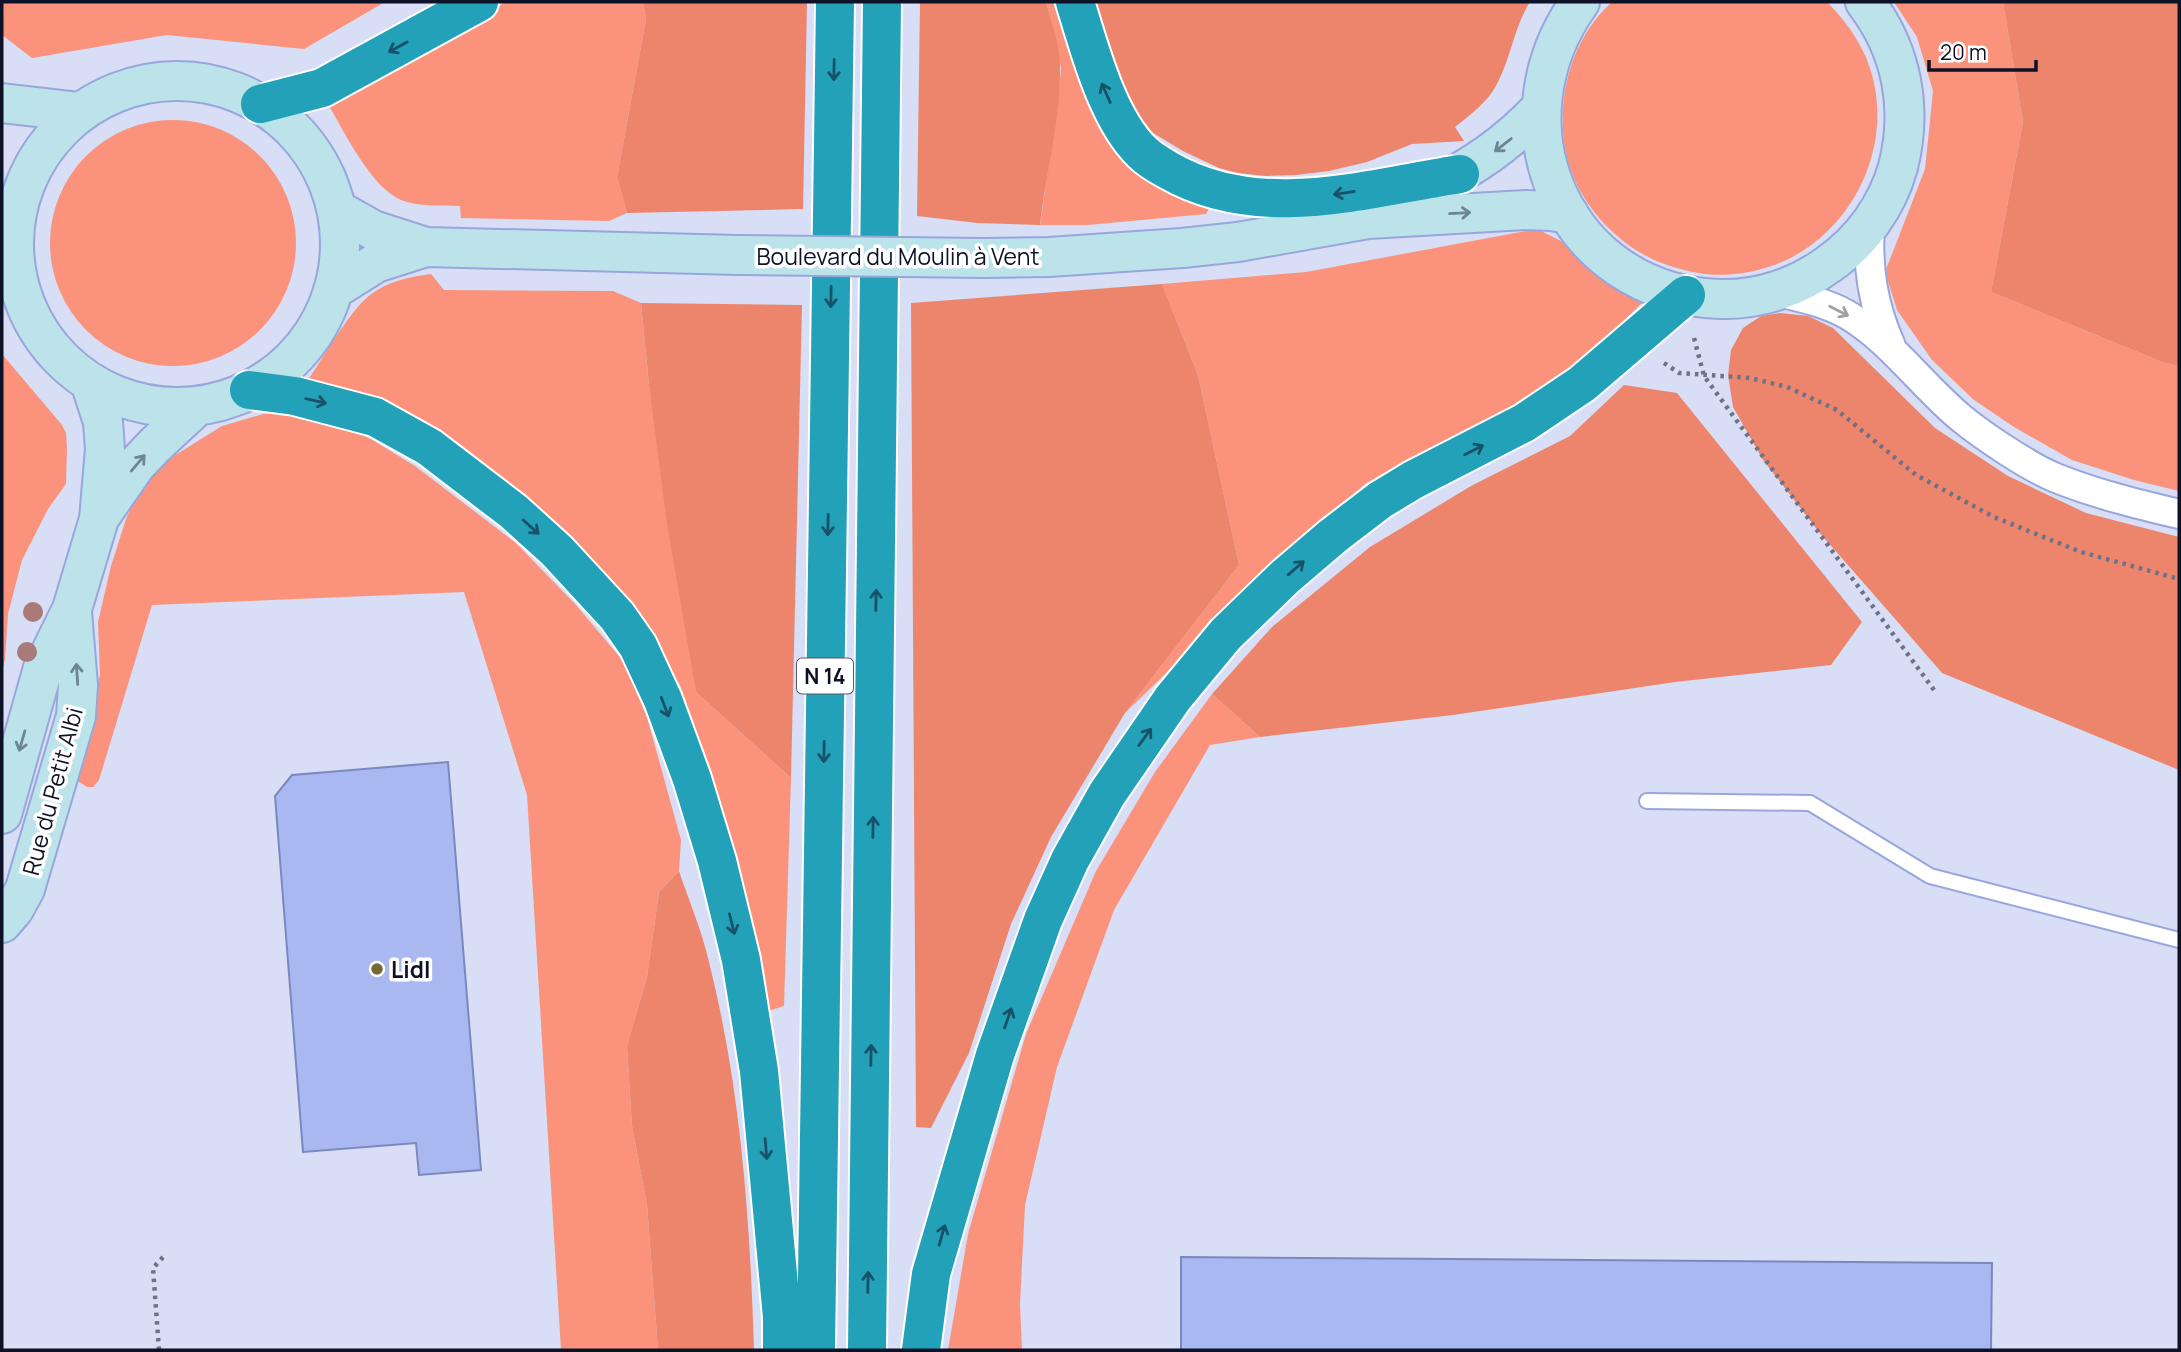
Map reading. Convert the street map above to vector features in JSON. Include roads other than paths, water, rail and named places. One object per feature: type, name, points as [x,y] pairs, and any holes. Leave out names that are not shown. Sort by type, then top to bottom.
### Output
[{"type":"highway","points":[[260,104],[322,88],[479,2]]},
{"type":"highway","name":"N 14","points":[[816,1350],[835,2]]},
{"type":"highway","name":"N 14","points":[[867,1350],[882,2]]},
{"type":"highway","points":[[1075,2],[1107,96],[1126,131],[1141,151],[1181,177],[1212,190],[1270,199],[1303,199],[1460,174]]},
{"type":"highway","points":[[921,1350],[931,1273],[995,1055],[1043,920],[1070,860],[1107,793],[1165,708],[1226,634],[1284,577],[1333,536],[1380,500],[1524,423],[1582,384],[1686,295]]},
{"type":"highway","points":[[249,390],[295,396],[374,417],[429,447],[514,512],[557,551],[617,617],[638,646],[663,700],[692,779],[717,861],[741,960],[759,1071],[782,1317],[782,1350]]},
{"type":"main road","points":[[1580,2],[1557,39],[1542,85],[1541,137],[1552,182],[1569,214],[1600,252],[1619,267],[1651,284],[1686,295],[1729,299],[1774,291],[1806,279],[1823,269],[1839,257],[1870,224],[1885,201],[1895,178],[1905,131],[1905,107],[1896,59],[1875,15],[1865,2]]},
{"type":"main road","points":[[188,81],[226,88],[260,104],[290,127],[303,141],[324,173],[336,209],[340,250],[333,290],[320,321],[302,349],[286,365],[249,390],[216,403],[175,407],[131,400],[90,382],[55,352],[30,314],[21,293],[8,215],[19,202],[36,161],[63,127],[80,112],[113,93],[150,83],[188,81]]},
{"type":"main road","points":[[2,103],[80,112]]},
{"type":"main road","name":"Boulevard du Moulin à Vent","points":[[1368,219],[1460,174],[1504,144],[1540,109]]},
{"type":"main road","name":"Boulevard du Moulin à Vent","points":[[336,209],[373,230],[426,247],[984,258],[1101,254],[1238,242],[1368,219],[1526,210],[1569,214]]},
{"type":"main road","name":"Boulevard du Moulin à Vent","points":[[333,290],[376,263],[426,247]]},
{"type":"main road","name":"Rue du Petit Albi","points":[[2,814],[43,668],[72,609],[99,519],[105,449],[103,422],[90,382]]},
{"type":"main road","name":"Rue du Petit Albi","points":[[99,519],[136,465],[197,406]]},
{"type":"main road","name":"Rue du Petit Albi","points":[[2,923],[14,909],[24,890],[76,716],[78,685],[72,609]]},
{"type":"street","points":[[1870,224],[1870,275],[1874,301],[1894,352]]},
{"type":"street","points":[[1774,291],[1823,304],[1846,314],[1871,331],[1962,419],[2053,477],[2112,498],[2179,514]]},
{"type":"lane","points":[[1647,801],[1810,803],[1930,876],[2179,940]]},
{"type":"place","name":"Lidl","points":[[377,969]]}]
